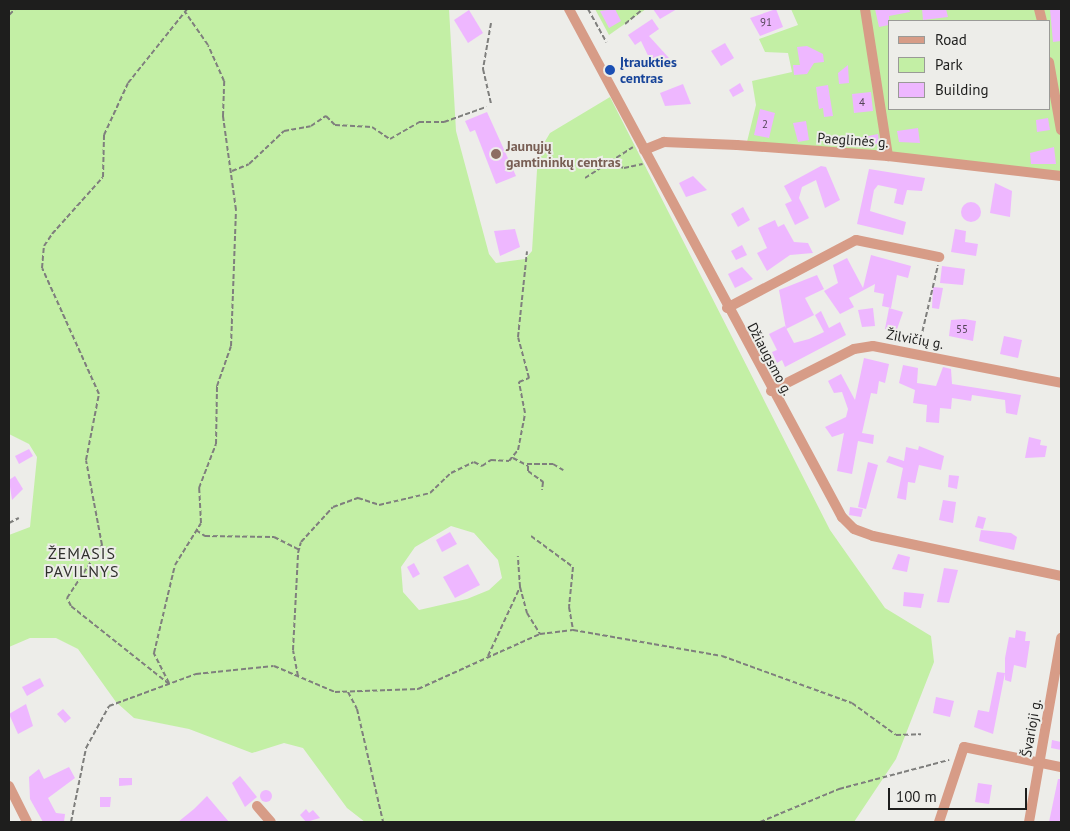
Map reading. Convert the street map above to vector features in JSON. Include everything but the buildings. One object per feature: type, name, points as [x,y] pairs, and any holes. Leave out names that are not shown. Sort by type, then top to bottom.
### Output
[{"type":"street","name":"Džiaugsmo g.","points":[[569,9],[834,506],[854,529],[1061,576]]},
{"type":"street","points":[[865,9],[888,156]]},
{"type":"street","points":[[1050,65],[1058,91],[1061,130]]},
{"type":"street","name":"Paeglinės g.","points":[[641,146],[664,142],[888,156],[1061,176]]},
{"type":"street","points":[[727,308],[856,240],[940,257]]},
{"type":"street","name":"Žilvičių g.","points":[[772,391],[862,346],[918,353],[1061,383]]},
{"type":"street","name":"Švarioji g.","points":[[1028,822],[1061,638]]},
{"type":"street","points":[[939,822],[958,757],[964,748],[1061,767]]},
{"type":"street","points":[[9,786],[27,822]]},
{"type":"street","points":[[258,806],[271,822]]},
{"type":"path","points":[[9,16],[14,9]]},
{"type":"path","points":[[588,9],[606,42]]},
{"type":"path","points":[[626,24],[643,9]]},
{"type":"path","points":[[186,10],[208,45],[224,81],[223,116],[236,210],[232,346],[216,386],[216,444],[199,488],[200,523],[175,565],[154,653],[170,684],[71,606],[67,598],[102,545],[86,460],[99,394],[42,268],[44,246],[52,234],[103,177],[104,135],[128,83],[186,10]]},
{"type":"path","points":[[491,23],[483,69],[491,104]]},
{"type":"path","points":[[232,171],[249,164],[284,131],[311,126],[326,116],[336,126],[372,127],[390,139],[420,122],[444,122],[486,107]]},
{"type":"path","points":[[585,178],[604,163],[641,146]]},
{"type":"path","points":[[604,163],[624,168],[649,162]]},
{"type":"path","points":[[513,458],[523,432],[524,390],[519,382],[529,378],[518,338],[527,251]]},
{"type":"path","points":[[918,353],[940,257]]},
{"type":"path","points":[[298,676],[293,650],[298,550],[338,504],[358,498],[379,505],[430,493],[451,473],[474,462],[482,466],[513,458],[527,464],[553,464],[563,470]]},
{"type":"path","points":[[527,464],[528,472],[543,482],[542,490]]},
{"type":"path","points":[[9,523],[19,518]]},
{"type":"path","points":[[196,530],[205,536],[274,537],[298,550]]},
{"type":"path","points":[[531,536],[573,567],[569,607],[573,630]]},
{"type":"path","points":[[518,556],[520,588],[527,613],[540,634]]},
{"type":"path","points":[[488,657],[520,588]]},
{"type":"path","points":[[71,822],[86,748],[110,706],[196,674],[274,666],[335,692],[418,689],[540,634],[573,630],[722,656],[852,703],[896,735],[921,734]]},
{"type":"path","points":[[348,692],[357,709],[383,822]]},
{"type":"path","points":[[760,822],[838,789],[958,757]]},
{"type":"green space","points":[[9,9],[449,9],[456,131],[489,254],[496,263],[525,259],[532,251],[537,170],[541,148],[550,133],[610,97],[830,530],[885,608],[931,636],[934,662],[896,759],[854,822],[365,822],[347,808],[303,748],[284,743],[252,753],[189,729],[134,718],[116,702],[78,649],[56,638],[30,638],[9,647],[9,535],[30,527],[37,457],[29,444],[9,434]],"holes":[[[451,526],[474,533],[498,560],[502,578],[489,590],[467,599],[419,610],[403,592],[401,567],[415,547]]]},
{"type":"green space","points":[[595,9],[646,9],[609,35]]},
{"type":"green space","points":[[791,9],[1061,9],[1061,180],[896,159],[745,150],[756,105],[752,81],[792,72],[788,53],[765,52],[759,39],[798,25]]},
{"type":"place","name":"Įtraukties centras","points":[[610,70]]},
{"type":"place","name":"Jaunųjų gamtininkų centras","points":[[496,154]]},
{"type":"district","name":"ŽEMASIS PAVILNYS","points":[[82,562]]}]
